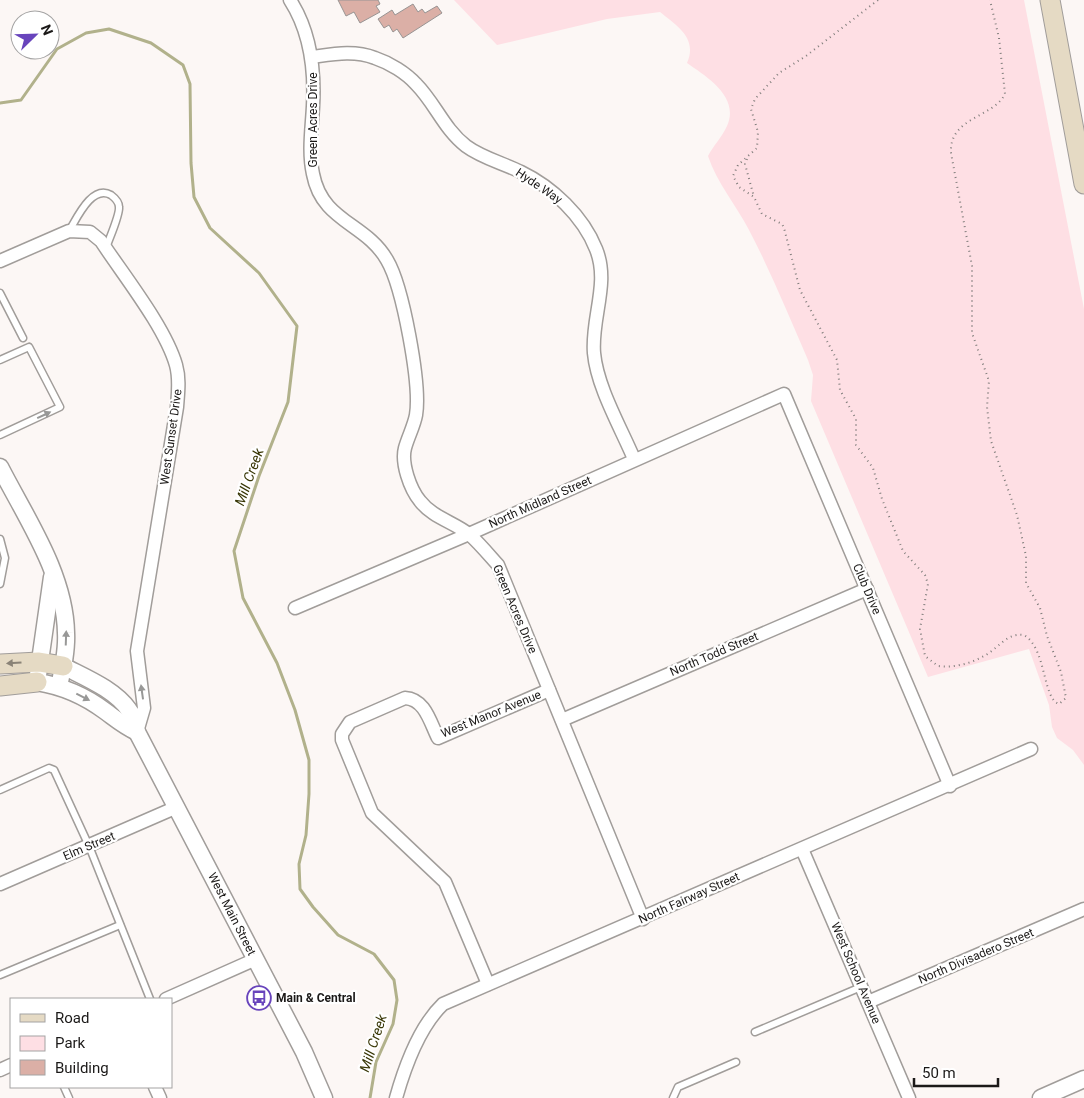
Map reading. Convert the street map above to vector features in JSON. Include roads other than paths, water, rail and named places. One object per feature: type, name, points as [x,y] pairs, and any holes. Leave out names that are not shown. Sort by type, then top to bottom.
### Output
[{"type":"main road","points":[[1050,0],[1084,184]]},
{"type":"main road","points":[[0,664],[39,662],[63,666]]},
{"type":"main road","points":[[0,686],[37,682]]},
{"type":"street","name":"Green Acres Drive","points":[[290,0],[304,31],[312,57],[313,103],[310,150],[313,174],[320,197],[337,216],[369,238],[381,252],[387,260],[399,295],[413,355],[416,415],[404,450],[405,466],[419,501],[431,513],[469,534],[498,565],[643,919]]},
{"type":"street","name":"Hyde Way","points":[[312,57],[350,52],[375,58],[399,70],[417,84],[450,130],[467,146],[523,172],[562,200],[582,222],[596,249],[601,269],[600,299],[594,329],[594,354],[600,380],[634,459]]},
{"type":"street","name":"West Sunset Drive","points":[[69,231],[90,232],[106,248],[165,339],[176,366],[178,382],[177,407],[137,651],[144,708],[137,732]]},
{"type":"street","points":[[0,261],[69,231]]},
{"type":"street","name":"North Midland Street","points":[[295,608],[469,534],[634,459],[784,394]]},
{"type":"street","name":"Club Drive","points":[[784,394],[950,786]]},
{"type":"street","points":[[0,467],[53,570],[63,608],[66,633],[59,686]]},
{"type":"street","points":[[53,570],[37,682],[59,686],[89,700],[121,725],[137,732]]},
{"type":"street","name":"North Todd Street","points":[[562,720],[867,589]]},
{"type":"street","name":"West Main Street","points":[[63,666],[93,681],[114,695],[130,711],[137,732],[304,1052],[323,1097]]},
{"type":"street","name":"West Manor Avenue","points":[[488,984],[446,882],[372,814],[342,740],[342,734],[350,722],[405,698],[412,698],[424,707],[438,738],[549,690]]},
{"type":"street","name":"North Fairway Street","points":[[396,1098],[401,1081],[430,1017],[443,1004],[643,919],[802,848],[950,786],[980,770],[1031,749]]},
{"type":"street","name":"Elm Street","points":[[0,884],[177,808]]},
{"type":"street","name":"West School Avenue","points":[[802,848],[909,1098]]},
{"type":"street","name":"North Divisadero Street","points":[[868,1002],[1084,909]]},
{"type":"street","points":[[168,998],[256,959]]},
{"type":"street","points":[[1041,1098],[1059,1094],[1084,1079]]},
{"type":"lane","points":[[69,231],[90,199],[98,193],[106,192],[116,198],[120,208],[106,248]]},
{"type":"lane","points":[[0,293],[23,338]]},
{"type":"lane","points":[[0,360],[29,347],[60,407],[0,435]]},
{"type":"lane","points":[[0,539],[5,558],[0,584]]},
{"type":"lane","points":[[0,790],[49,768],[54,770],[89,846],[150,998]]},
{"type":"lane","points":[[0,975],[120,925]]},
{"type":"lane","points":[[755,1032],[862,986]]},
{"type":"lane","points":[[672,1098],[678,1087],[736,1062]]},
{"type":"waterway","name":"Mill Creek","points":[[0,103],[21,100],[57,49],[86,33],[109,29],[151,43],[183,65],[190,84],[191,163],[194,197],[210,228],[259,273],[297,326],[288,402],[259,476],[234,551],[243,598],[277,663],[295,710],[309,760],[306,835],[299,864],[300,889],[338,935],[374,954],[394,980],[397,1000],[393,1024],[376,1062],[370,1098]]},
{"type":"place","name":"Main & Central","points":[[259,998]]}]
